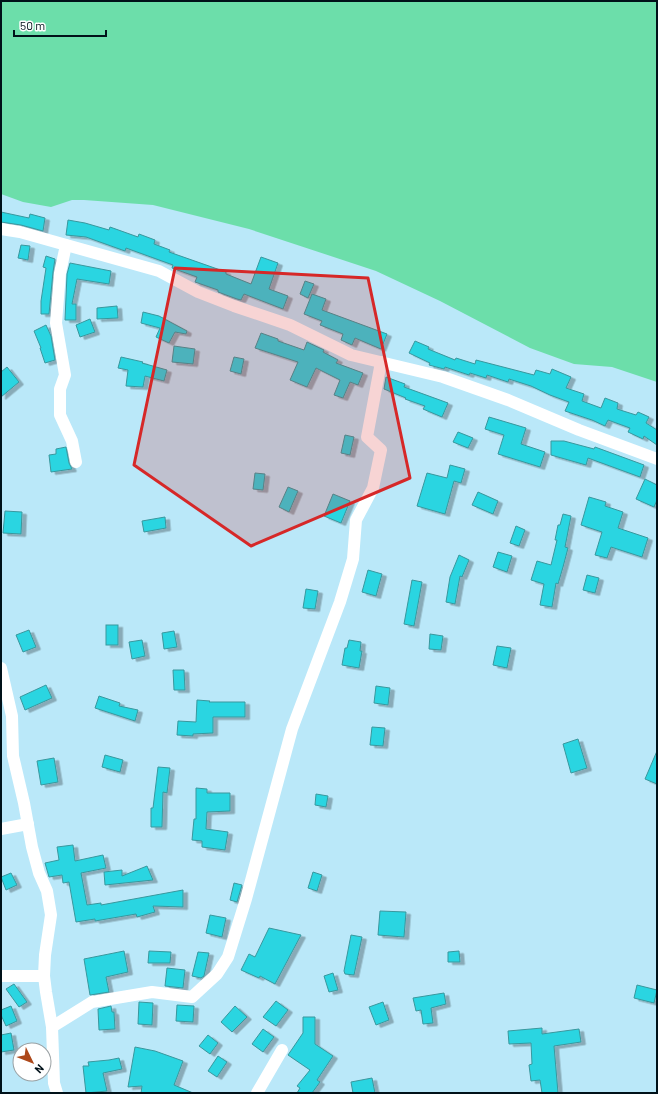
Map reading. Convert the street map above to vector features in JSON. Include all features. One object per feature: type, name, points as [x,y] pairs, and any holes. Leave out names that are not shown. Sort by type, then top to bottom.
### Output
[{"type":"street","points":[[1,229],[66,245],[159,271],[198,292],[290,325],[351,355],[443,377],[508,400],[579,430],[657,459]]},
{"type":"street","points":[[66,245],[60,273],[56,323],[65,374],[60,389],[60,415],[72,441],[76,462]]},
{"type":"street","points":[[52,1027],[92,1002],[152,992],[192,996],[217,974],[228,957],[246,899],[292,729],[340,602],[353,559],[356,520],[373,488],[381,450],[367,437],[381,362]]},
{"type":"street","points":[[1,668],[12,716],[13,756],[35,859],[47,891],[51,915],[47,931],[44,976],[52,1027],[54,1084],[57,1093]]},
{"type":"street","points":[[1,830],[28,824]]},
{"type":"street","points":[[1,976],[44,976]]},
{"type":"street","points":[[257,1093],[282,1050]]},
{"type":"highlighted area","points":[[175,268],[368,278],[410,478],[251,546],[134,465]]},
{"type":"shaded area","points":[[1,1],[657,1],[657,382],[612,367],[574,364],[530,348],[440,301],[376,271],[249,229],[153,205],[72,200],[51,207],[23,202],[1,194]]},
{"type":"building","points":[[1,212],[29,218],[30,214],[45,218],[43,231],[21,225],[1,222]]},
{"type":"building","points":[[68,220],[109,230],[110,227],[138,237],[139,234],[155,240],[154,244],[170,250],[169,252],[226,272],[226,274],[251,284],[261,257],[278,263],[269,289],[288,296],[283,309],[244,294],[241,300],[237,299],[218,292],[218,290],[195,282],[197,277],[172,268],[173,265],[126,248],[125,251],[86,237],[66,235]]},
{"type":"building","points":[[21,245],[30,246],[28,260],[18,258]]},
{"type":"building","points":[[46,256],[55,259],[49,314],[41,314],[41,301],[46,268],[43,267]]},
{"type":"building","points":[[70,263],[111,271],[109,284],[77,279],[72,304],[76,304],[76,320],[65,320],[67,274]]},
{"type":"building","points":[[305,281],[314,284],[308,298],[300,294]]},
{"type":"building","points":[[312,294],[326,299],[322,310],[387,334],[381,349],[355,338],[352,345],[341,340],[343,334],[320,325],[322,321],[304,314]]},
{"type":"building","points":[[117,306],[118,318],[97,319],[97,308]]},
{"type":"building","points":[[143,312],[159,316],[187,331],[186,334],[175,332],[169,343],[156,337],[160,328],[141,323]]},
{"type":"building","points":[[90,319],[95,332],[80,337],[76,325]]},
{"type":"building","points":[[46,325],[51,336],[55,360],[45,363],[34,331]]},
{"type":"building","points":[[261,333],[304,350],[307,342],[324,350],[323,352],[338,360],[336,363],[363,373],[358,385],[350,382],[343,398],[334,395],[340,380],[316,368],[307,387],[290,380],[298,362],[255,348]]},
{"type":"building","points":[[415,341],[429,347],[428,349],[455,360],[456,358],[475,364],[476,360],[534,375],[536,370],[550,374],[552,369],[571,377],[566,388],[584,394],[582,401],[601,408],[605,398],[618,403],[617,409],[636,415],[638,412],[649,417],[646,423],[657,430],[657,445],[644,436],[643,439],[628,432],[630,428],[608,420],[605,426],[565,411],[569,402],[531,386],[509,379],[508,382],[487,375],[486,378],[470,373],[469,375],[445,367],[444,369],[429,365],[430,363],[409,353]]},
{"type":"building","points":[[174,346],[195,349],[193,364],[172,362]]},
{"type":"building","points":[[121,357],[167,370],[164,381],[145,376],[143,387],[126,386],[128,370],[118,368]]},
{"type":"building","points":[[234,357],[244,359],[241,374],[230,371]]},
{"type":"building","points":[[7,367],[19,382],[1,397],[1,372]]},
{"type":"building","points":[[386,377],[405,384],[404,387],[448,403],[442,417],[423,409],[425,406],[384,389]]},
{"type":"building","points":[[489,417],[526,428],[521,444],[545,452],[540,467],[498,454],[504,435],[485,429]]},
{"type":"building","points":[[458,432],[473,438],[468,448],[453,442]]},
{"type":"building","points":[[345,435],[354,437],[350,455],[341,453]]},
{"type":"building","points":[[551,441],[564,441],[594,449],[595,447],[644,465],[640,477],[588,458],[586,465],[551,455]]},
{"type":"building","points":[[66,447],[69,463],[72,469],[51,472],[49,455],[56,454],[56,449]]},
{"type":"building","points":[[450,465],[465,469],[461,483],[454,481],[445,514],[417,506],[427,473],[447,478]]},
{"type":"building","points":[[255,473],[265,474],[263,490],[253,489]]},
{"type":"building","points":[[645,479],[657,485],[657,500],[654,507],[636,499]]},
{"type":"building","points":[[288,487],[298,491],[289,512],[279,507]]},
{"type":"building","points":[[478,492],[498,501],[493,514],[472,505]]},
{"type":"building","points":[[333,494],[350,501],[341,523],[324,516]]},
{"type":"building","points":[[589,497],[606,502],[605,506],[623,512],[618,528],[648,538],[642,557],[611,547],[607,558],[595,555],[602,532],[581,525]]},
{"type":"building","points":[[5,511],[22,512],[21,534],[3,533]]},
{"type":"building","points":[[563,514],[571,516],[565,547],[568,548],[558,584],[556,583],[552,607],[540,605],[544,584],[531,580],[537,561],[551,565],[557,540],[555,540],[558,525],[560,525]]},
{"type":"building","points":[[165,517],[166,528],[144,532],[142,521]]},
{"type":"building","points":[[516,526],[525,530],[519,546],[510,543]]},
{"type":"building","points":[[498,552],[512,556],[507,572],[493,567]]},
{"type":"building","points":[[459,555],[469,560],[462,577],[460,576],[455,604],[446,602],[450,577]]},
{"type":"building","points":[[368,570],[382,574],[376,596],[362,592]]},
{"type":"building","points":[[587,575],[599,578],[595,593],[583,590]]},
{"type":"building","points":[[412,580],[422,582],[414,626],[404,624]]},
{"type":"building","points":[[306,589],[318,591],[315,609],[303,608]]},
{"type":"building","points":[[106,625],[118,625],[118,645],[106,645]]},
{"type":"building","points":[[29,630],[36,647],[23,652],[16,635]]},
{"type":"building","points":[[174,631],[177,647],[164,649],[162,633]]},
{"type":"building","points":[[430,634],[443,636],[441,650],[429,649]]},
{"type":"building","points":[[142,640],[145,656],[132,659],[129,642]]},
{"type":"building","points":[[349,640],[361,642],[360,651],[362,651],[359,668],[342,665],[345,648],[347,648]]},
{"type":"building","points":[[497,646],[511,648],[507,668],[493,665]]},
{"type":"building","points":[[173,670],[184,670],[185,690],[174,690]]},
{"type":"building","points":[[46,685],[52,698],[25,710],[20,697]]},
{"type":"building","points":[[376,686],[390,688],[388,705],[374,703]]},
{"type":"building","points":[[99,696],[120,703],[119,706],[138,710],[135,721],[95,708]]},
{"type":"building","points":[[197,700],[210,701],[209,702],[245,702],[245,717],[213,717],[213,733],[193,734],[193,736],[177,735],[178,721],[196,722]]},
{"type":"building","points":[[372,727],[385,728],[383,746],[370,745]]},
{"type":"building","points":[[578,739],[587,768],[571,773],[563,744]]},
{"type":"building","points":[[657,751],[657,784],[645,779]]},
{"type":"building","points":[[105,755],[123,760],[120,772],[102,767]]},
{"type":"building","points":[[54,758],[58,782],[41,785],[37,761]]},
{"type":"building","points":[[158,767],[170,768],[167,793],[163,792],[162,827],[151,827],[151,808],[153,808]]},
{"type":"building","points":[[196,788],[207,789],[207,793],[230,793],[230,811],[207,812],[206,829],[228,832],[225,850],[202,847],[202,841],[192,840],[194,819],[196,819]]},
{"type":"building","points":[[316,794],[328,796],[326,807],[315,805]]},
{"type":"building","points":[[73,845],[75,861],[103,855],[106,868],[81,873],[87,905],[101,903],[101,905],[183,890],[183,907],[153,906],[155,912],[137,917],[136,914],[95,921],[95,919],[76,922],[69,882],[63,883],[62,875],[49,877],[45,863],[59,860],[57,847]]},
{"type":"building","points":[[147,866],[153,880],[105,885],[104,872],[122,870],[122,876]]},
{"type":"building","points":[[313,872],[322,875],[317,891],[308,888]]},
{"type":"building","points":[[11,873],[17,885],[6,890],[1,877]]},
{"type":"building","points":[[234,883],[242,885],[237,902],[230,900]]},
{"type":"building","points":[[380,911],[406,912],[404,937],[378,935]]},
{"type":"building","points":[[210,915],[226,918],[222,937],[206,933]]},
{"type":"building","points":[[269,928],[301,935],[275,984],[260,976],[259,978],[241,970],[249,954],[255,957]]},
{"type":"building","points":[[351,935],[362,937],[354,975],[345,974],[344,971]]},
{"type":"building","points":[[124,951],[128,972],[106,977],[109,992],[90,995],[84,959]]},
{"type":"building","points":[[149,951],[171,952],[170,963],[148,963]]},
{"type":"building","points":[[459,951],[460,962],[448,962],[448,952]]},
{"type":"building","points":[[198,952],[209,953],[204,976],[201,978],[192,976]]},
{"type":"building","points":[[167,968],[185,970],[183,988],[165,986]]},
{"type":"building","points":[[333,973],[338,990],[329,992],[324,976]]},
{"type":"building","points":[[14,984],[27,1002],[19,1007],[6,989]]},
{"type":"building","points":[[637,985],[657,990],[654,1003],[634,998]]},
{"type":"building","points":[[444,993],[446,1004],[431,1008],[433,1023],[423,1024],[421,1010],[416,1011],[413,998]]},
{"type":"building","points":[[276,1001],[288,1010],[276,1026],[263,1017]]},
{"type":"building","points":[[139,1002],[153,1003],[152,1025],[138,1024]]},
{"type":"building","points":[[383,1002],[389,1020],[376,1025],[369,1007]]},
{"type":"building","points":[[177,1005],[194,1006],[193,1022],[176,1021]]},
{"type":"building","points":[[11,1006],[17,1021],[6,1026],[1,1015],[1,1010]]},
{"type":"building","points":[[111,1006],[112,1012],[114,1012],[115,1029],[99,1030],[98,1009]]},
{"type":"building","points":[[235,1006],[247,1017],[232,1032],[221,1022]]},
{"type":"building","points":[[303,1017],[315,1017],[315,1044],[333,1056],[317,1080],[320,1082],[312,1093],[297,1093],[300,1088],[297,1086],[310,1070],[288,1055],[303,1033]]},
{"type":"building","points":[[542,1028],[542,1034],[579,1029],[581,1042],[554,1046],[558,1093],[542,1093],[540,1080],[531,1081],[529,1065],[532,1064],[531,1043],[509,1044],[508,1031]]},
{"type":"building","points":[[263,1029],[274,1037],[263,1052],[252,1044]]},
{"type":"building","points":[[11,1033],[12,1050],[1,1052],[1,1035]]},
{"type":"building","points":[[208,1035],[218,1043],[210,1054],[199,1046]]},
{"type":"building","points":[[135,1047],[155,1051],[183,1061],[174,1085],[193,1093],[141,1093],[142,1086],[128,1087]]},
{"type":"building","points":[[218,1056],[227,1062],[217,1077],[208,1071]]},
{"type":"building","points":[[119,1058],[122,1069],[103,1073],[107,1091],[86,1093],[83,1066],[89,1066],[88,1062]]},
{"type":"building","points":[[372,1078],[375,1093],[353,1093],[351,1082]]}]
